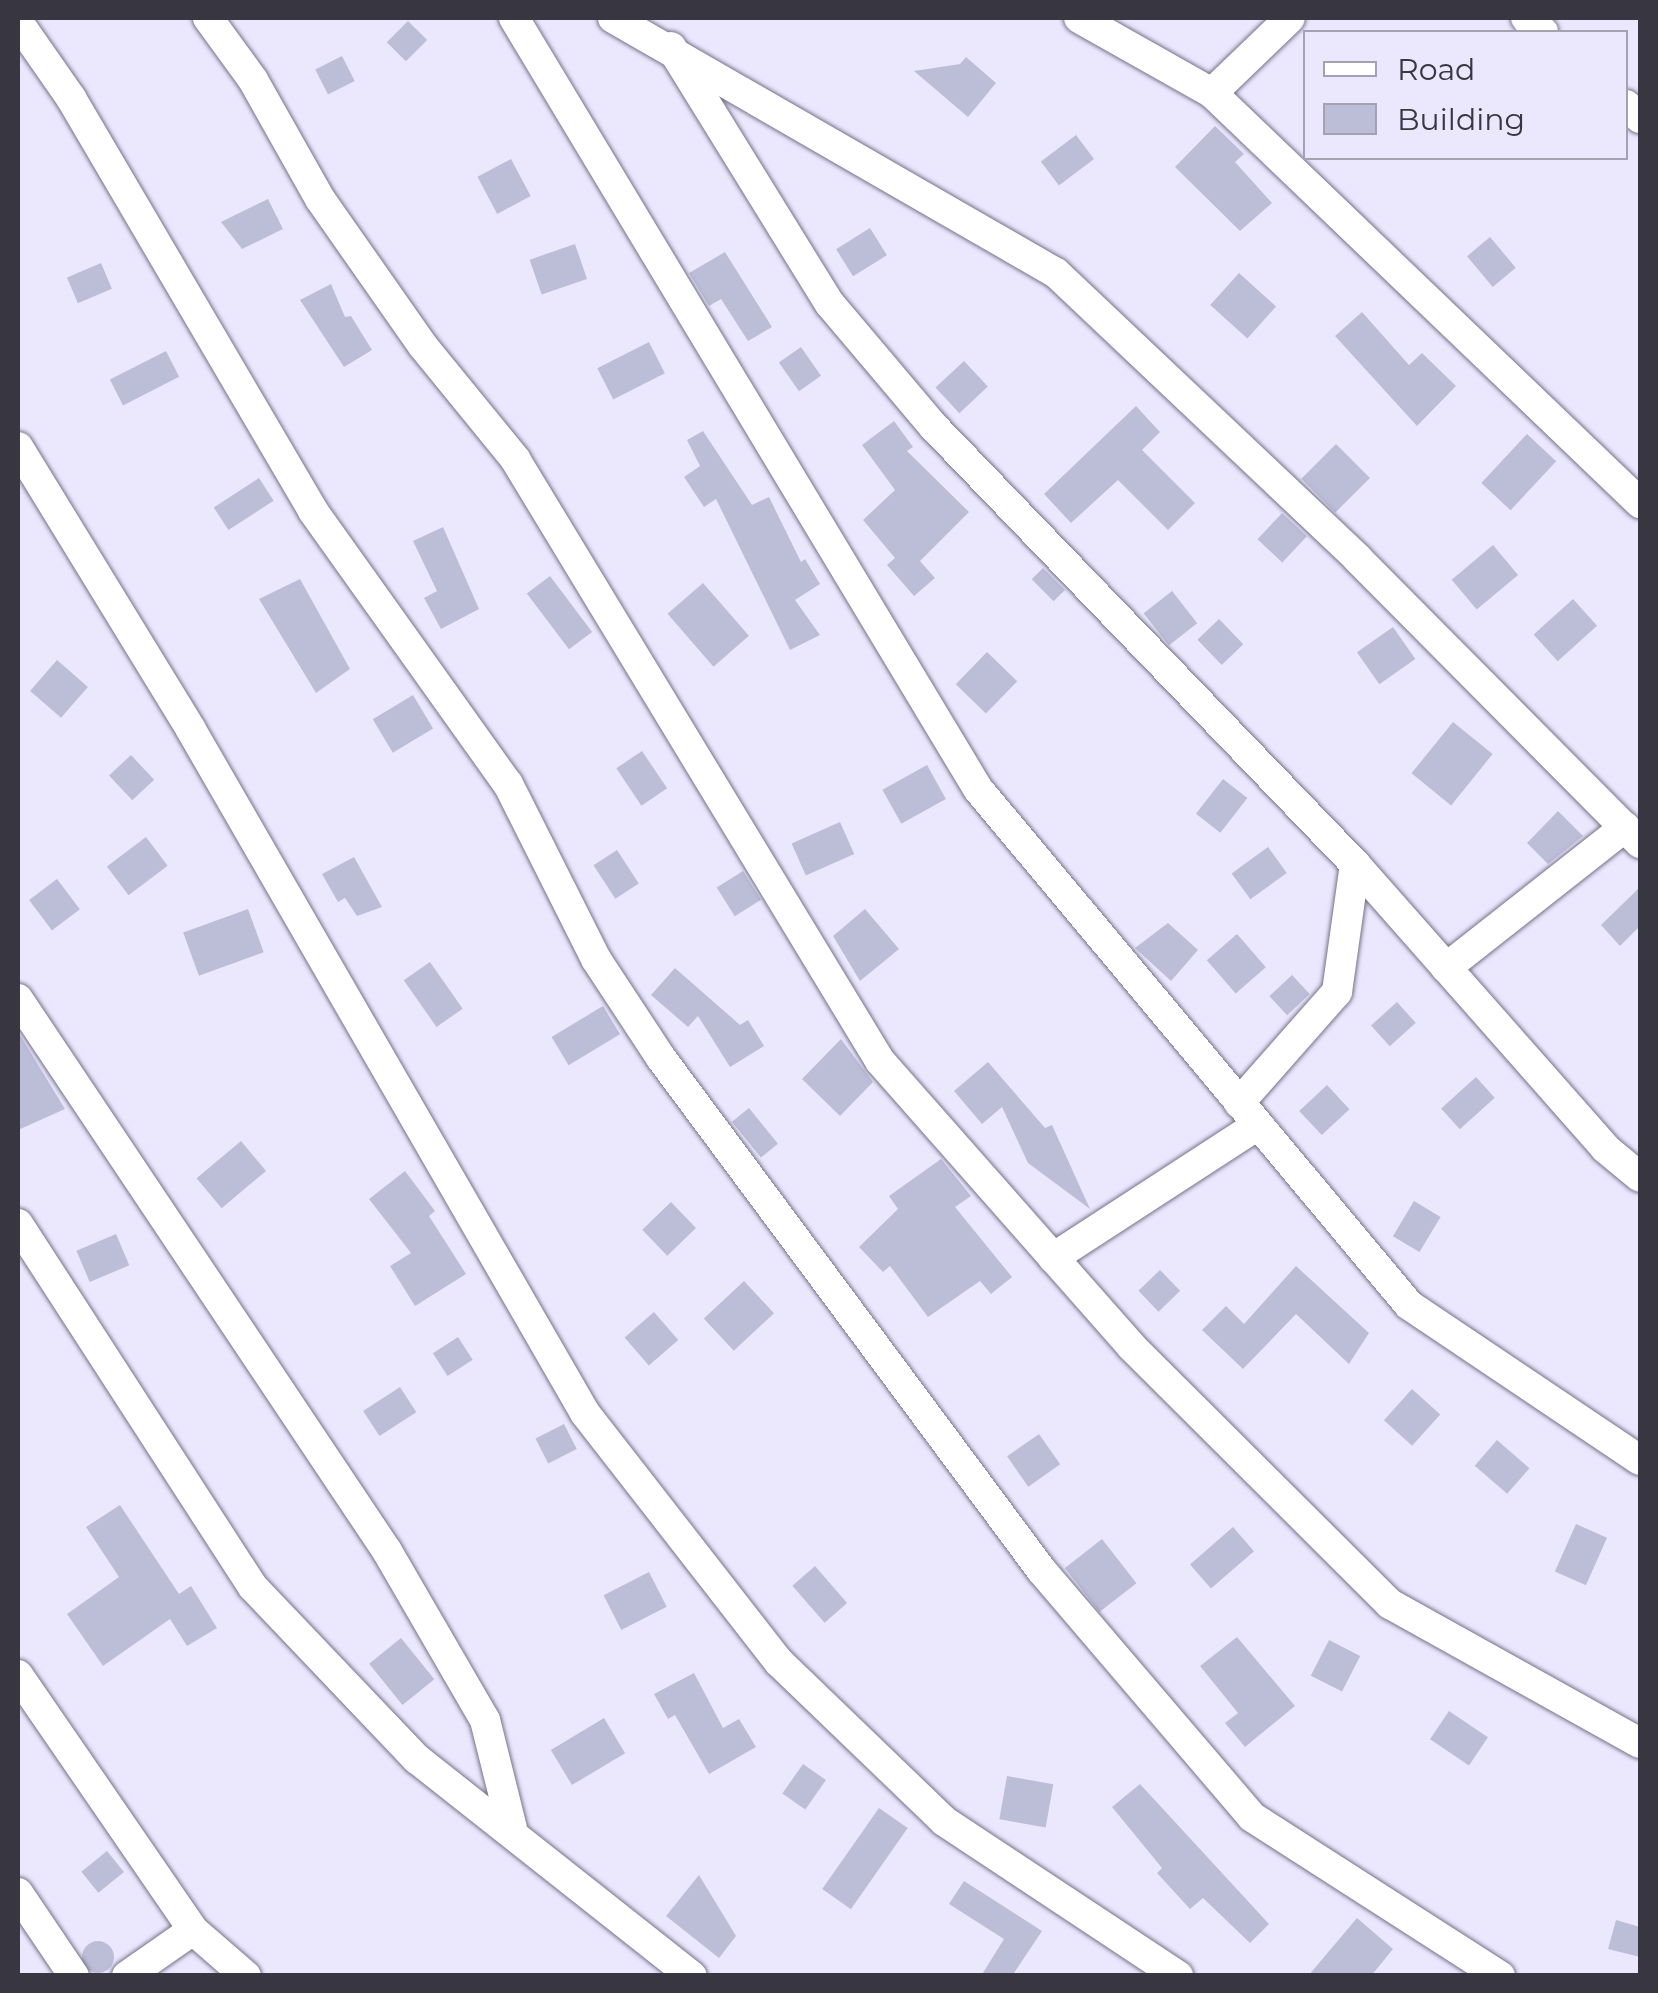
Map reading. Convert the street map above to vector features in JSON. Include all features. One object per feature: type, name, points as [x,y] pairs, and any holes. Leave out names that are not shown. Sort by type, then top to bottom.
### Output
[{"type":"street","points":[[208,18],[253,80],[320,199],[423,346],[515,459],[880,1061],[1131,1346],[1390,1604],[1640,1743]]},
{"type":"street","points":[[514,18],[978,789],[1409,1304],[1640,1460]]},
{"type":"street","points":[[613,18],[1056,272],[1358,558],[1632,835],[1446,968]]},
{"type":"street","points":[[1079,18],[1212,92],[1640,504]]},
{"type":"street","points":[[1212,92],[1290,18]]},
{"type":"street","points":[[18,22],[71,98],[291,476],[508,784],[596,959],[650,1042],[1042,1572],[1252,1818],[1500,1976]]},
{"type":"street","points":[[671,48],[761,201],[841,318],[934,428],[1355,864],[1604,1148],[1640,1176]]},
{"type":"street","points":[[18,447],[190,728],[585,1413],[779,1662],[944,1821],[1178,1976]]},
{"type":"street","points":[[1053,1258],[1248,1114],[1337,992],[1355,864]]},
{"type":"street","points":[[18,998],[388,1552],[486,1720],[512,1828]]},
{"type":"street","points":[[18,1224],[253,1586],[417,1759],[512,1828],[692,1976]]},
{"type":"street","points":[[18,1675],[193,1930],[246,1976]]},
{"type":"street","points":[[18,1893],[74,1976]]},
{"type":"street","points":[[127,1976],[193,1930]]},
{"type":"building","points":[[408,21],[427,40],[406,61],[387,42]]},
{"type":"building","points":[[342,56],[355,81],[328,95],[315,70]]},
{"type":"building","points":[[966,57],[996,83],[968,117],[914,71],[960,64]]},
{"type":"building","points":[[1215,126],[1244,154],[1235,162],[1272,203],[1240,231],[1175,167]]},
{"type":"building","points":[[1076,135],[1094,159],[1059,185],[1041,161]]},
{"type":"building","points":[[511,159],[531,196],[497,214],[477,177]]},
{"type":"building","points":[[268,199],[283,229],[242,249],[221,222]]},
{"type":"building","points":[[870,228],[887,255],[853,276],[836,249]]},
{"type":"building","points":[[1490,237],[1516,268],[1493,287],[1467,256]]},
{"type":"building","points":[[575,244],[587,279],[542,295],[530,260]]},
{"type":"building","points":[[725,252],[772,327],[748,341],[721,299],[709,306],[689,273]]},
{"type":"building","points":[[101,263],[112,289],[78,303],[67,277]]},
{"type":"building","points":[[1239,273],[1276,306],[1247,338],[1210,305]]},
{"type":"building","points":[[331,284],[345,317],[351,316],[372,350],[344,367],[300,300]]},
{"type":"building","points":[[1362,312],[1409,365],[1422,353],[1456,386],[1417,426],[1335,336]]},
{"type":"building","points":[[649,342],[665,373],[613,400],[597,368]]},
{"type":"building","points":[[801,347],[821,376],[799,391],[779,362]]},
{"type":"building","points":[[166,351],[179,377],[123,405],[110,380]]},
{"type":"building","points":[[964,361],[988,387],[959,413],[935,388]]},
{"type":"building","points":[[1136,406],[1160,432],[1142,450],[1195,503],[1168,530],[1118,480],[1071,523],[1044,494]]},
{"type":"building","points":[[894,421],[913,447],[907,451],[969,512],[920,561],[935,578],[914,596],[887,565],[895,558],[863,520],[895,490],[862,445]]},
{"type":"building","points":[[703,431],[752,505],[769,497],[801,562],[805,559],[820,584],[795,600],[820,635],[790,650],[716,499],[704,507],[684,477],[700,466],[687,440]]},
{"type":"building","points":[[1527,434],[1556,461],[1511,510],[1481,483]]},
{"type":"building","points":[[1336,444],[1370,478],[1335,513],[1301,479]]},
{"type":"building","points":[[259,478],[274,501],[228,530],[214,507]]},
{"type":"building","points":[[1282,513],[1307,536],[1282,563],[1257,539]]},
{"type":"building","points":[[443,527],[479,609],[441,629],[424,598],[437,591],[413,541]]},
{"type":"building","points":[[1493,545],[1518,575],[1477,610],[1452,580]]},
{"type":"building","points":[[1043,568],[1065,590],[1054,601],[1032,579]]},
{"type":"building","points":[[550,576],[592,632],[569,649],[527,593]]},
{"type":"building","points":[[300,579],[350,669],[316,693],[259,599]]},
{"type":"building","points":[[703,583],[749,636],[713,667],[668,614]]},
{"type":"building","points":[[1172,591],[1197,623],[1169,645],[1144,613]]},
{"type":"building","points":[[1573,599],[1597,626],[1558,661],[1534,634]]},
{"type":"building","points":[[1219,619],[1243,644],[1222,665],[1197,640]]},
{"type":"building","points":[[1393,627],[1415,659],[1379,684],[1357,652]]},
{"type":"building","points":[[987,652],[1017,681],[986,714],[956,684]]},
{"type":"building","points":[[57,660],[88,687],[61,718],[30,691]]},
{"type":"building","points":[[413,695],[433,728],[393,753],[373,719]]},
{"type":"building","points":[[1453,722],[1493,754],[1451,805],[1411,773]]},
{"type":"building","points":[[642,751],[667,788],[641,806],[616,768]]},
{"type":"building","points":[[131,755],[154,780],[132,800],[109,775]]},
{"type":"building","points":[[927,765],[946,799],[901,824],[882,790]]},
{"type":"building","points":[[1223,779],[1247,798],[1220,833],[1196,814]]},
{"type":"building","points":[[1558,811],[1583,836],[1548,864],[1527,843]]},
{"type":"building","points":[[840,822],[854,854],[806,876],[792,844]]},
{"type":"building","points":[[146,837],[168,866],[129,895],[107,866]]},
{"type":"building","points":[[1268,847],[1287,873],[1250,899],[1232,873]]},
{"type":"building","points":[[617,850],[639,884],[615,899],[594,865]]},
{"type":"building","points":[[354,857],[382,907],[357,916],[345,898],[338,902],[322,874]]},
{"type":"building","points":[[743,871],[761,900],[735,916],[717,887]]},
{"type":"building","points":[[57,879],[80,909],[52,930],[29,900]]},
{"type":"building","points":[[1640,887],[1640,926],[1620,946],[1601,925]]},
{"type":"building","points":[[248,909],[264,952],[199,976],[183,933]]},
{"type":"building","points":[[865,909],[899,949],[860,981],[833,936]]},
{"type":"building","points":[[1168,923],[1198,950],[1171,981],[1135,948]]},
{"type":"building","points":[[1237,934],[1266,967],[1236,993],[1207,960]]},
{"type":"building","points":[[430,962],[463,1009],[436,1027],[404,980]]},
{"type":"building","points":[[675,968],[740,1025],[748,1020],[764,1046],[730,1067],[698,1016],[688,1027],[651,995]]},
{"type":"building","points":[[1292,975],[1310,994],[1287,1015],[1269,996]]},
{"type":"building","points":[[1397,1002],[1416,1023],[1390,1046],[1371,1025]]},
{"type":"building","points":[[603,1006],[620,1034],[569,1065],[552,1037]]},
{"type":"building","points":[[18,1032],[65,1109],[18,1130]]},
{"type":"building","points":[[841,1039],[873,1082],[840,1116],[802,1079]]},
{"type":"building","points":[[988,1062],[1045,1128],[1052,1125],[1090,1209],[1028,1163],[1002,1107],[982,1124],[954,1091]]},
{"type":"building","points":[[1476,1077],[1495,1098],[1460,1129],[1441,1108]]},
{"type":"building","points":[[1327,1085],[1350,1109],[1322,1135],[1299,1111]]},
{"type":"building","points":[[749,1108],[778,1144],[761,1158],[732,1122]]},
{"type":"building","points":[[241,1141],[266,1171],[222,1208],[197,1178]]},
{"type":"building","points":[[941,1159],[971,1196],[955,1207],[1012,1277],[991,1294],[980,1281],[928,1317],[890,1266],[883,1272],[859,1247],[898,1209],[889,1196]]},
{"type":"building","points":[[405,1171],[435,1211],[429,1216],[466,1274],[415,1306],[390,1266],[411,1253],[369,1199]]},
{"type":"building","points":[[1414,1201],[1441,1217],[1419,1252],[1393,1236]]},
{"type":"building","points":[[671,1202],[696,1228],[667,1256],[642,1230]]},
{"type":"building","points":[[116,1234],[129,1265],[90,1282],[76,1251]]},
{"type":"building","points":[[1296,1266],[1369,1333],[1349,1364],[1296,1314],[1243,1369],[1202,1330],[1226,1306],[1244,1324]]},
{"type":"building","points":[[1160,1270],[1180,1291],[1159,1312],[1138,1291]]},
{"type":"building","points":[[744,1281],[774,1313],[734,1351],[704,1319]]},
{"type":"building","points":[[654,1312],[678,1340],[649,1366],[625,1338]]},
{"type":"building","points":[[458,1337],[473,1360],[448,1376],[433,1353]]},
{"type":"building","points":[[400,1387],[416,1412],[379,1436],[363,1411]]},
{"type":"building","points":[[1412,1389],[1440,1414],[1412,1446],[1384,1420]]},
{"type":"building","points":[[564,1424],[577,1449],[548,1463],[535,1439]]},
{"type":"building","points":[[1039,1434],[1060,1464],[1028,1487],[1007,1456]]},
{"type":"building","points":[[1497,1440],[1529,1468],[1507,1494],[1475,1466]]},
{"type":"building","points":[[120,1505],[179,1594],[191,1586],[217,1628],[187,1646],[170,1619],[103,1666],[67,1614],[119,1577],[86,1527]]},
{"type":"building","points":[[1576,1524],[1607,1538],[1586,1585],[1555,1572]]},
{"type":"building","points":[[1233,1527],[1254,1551],[1211,1589],[1190,1564]]},
{"type":"building","points":[[1102,1539],[1136,1583],[1099,1612],[1065,1568]]},
{"type":"building","points":[[815,1566],[847,1603],[825,1623],[792,1586]]},
{"type":"building","points":[[649,1572],[667,1607],[621,1630],[604,1595]]},
{"type":"building","points":[[1237,1637],[1295,1706],[1245,1747],[1225,1723],[1238,1713],[1200,1666]]},
{"type":"building","points":[[401,1638],[434,1679],[402,1705],[369,1664]]},
{"type":"building","points":[[1329,1640],[1360,1656],[1342,1692],[1311,1676]]},
{"type":"building","points":[[694,1673],[723,1728],[739,1719],[756,1747],[709,1774],[675,1715],[668,1719],[654,1694]]},
{"type":"building","points":[[1449,1711],[1488,1737],[1469,1765],[1430,1739]]},
{"type":"building","points":[[604,1718],[625,1753],[572,1785],[551,1750]]},
{"type":"building","points":[[803,1764],[826,1780],[805,1810],[782,1793]]},
{"type":"building","points":[[1007,1776],[1053,1784],[1046,1827],[999,1819]]},
{"type":"building","points":[[1140,1784],[1269,1924],[1250,1943],[1203,1898],[1190,1909],[1157,1873],[1162,1868],[1112,1807]]},
{"type":"building","points":[[879,1808],[908,1828],[851,1909],[822,1889]]},
{"type":"building","points":[[107,1851],[124,1872],[98,1893],[81,1872]]},
{"type":"building","points":[[699,1875],[736,1936],[719,1958],[666,1916]]},
{"type":"building","points":[[964,1881],[1042,1931],[1012,1976],[981,1976],[1004,1939],[949,1904]]},
{"type":"building","points":[[1357,1918],[1393,1949],[1371,1976],[1308,1976]]},
{"type":"building","points":[[1616,1920],[1640,1927],[1640,1957],[1608,1949]]},
{"type":"building","points":[[98,1941],[110,1945],[114,1957],[110,1969],[98,1973],[86,1969],[82,1957],[86,1945]]}]
